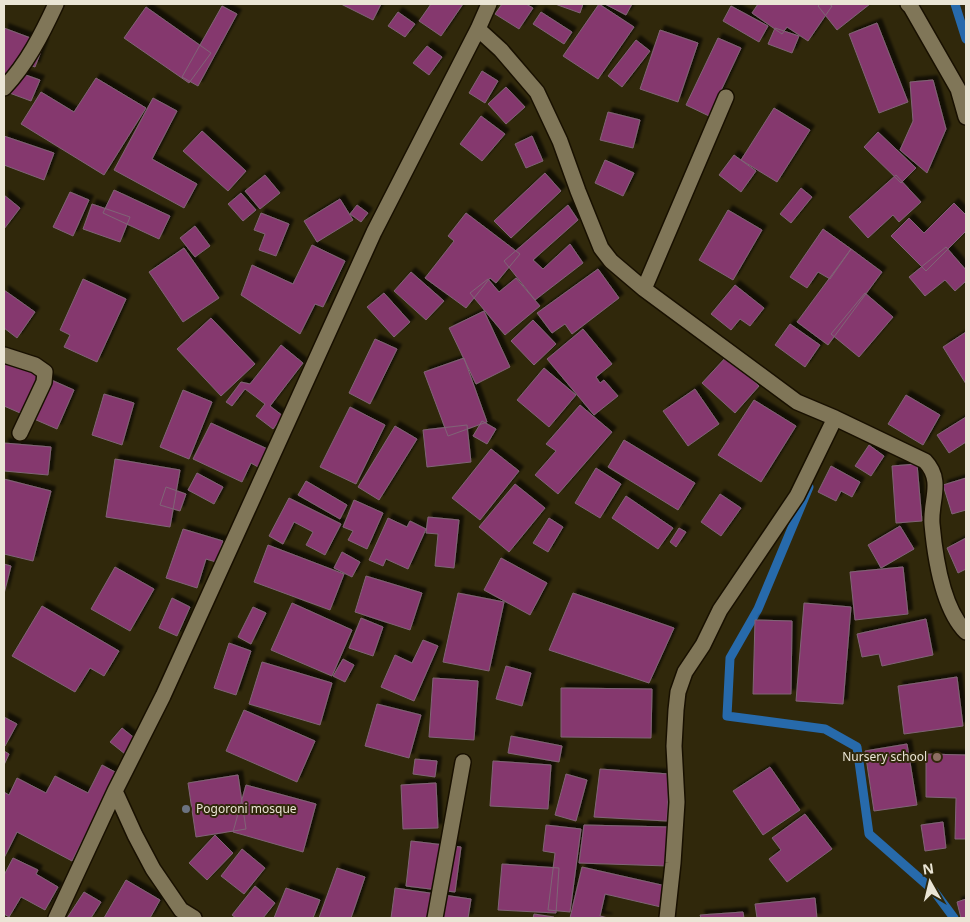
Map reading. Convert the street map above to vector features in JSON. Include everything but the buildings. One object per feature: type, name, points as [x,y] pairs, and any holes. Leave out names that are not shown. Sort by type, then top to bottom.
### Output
[{"type":"street","points":[[4,88],[21,68],[40,38],[56,4]]},
{"type":"street","points":[[56,918],[115,791],[163,696],[374,232],[489,4]]},
{"type":"street","points":[[908,4],[962,87],[966,117]]},
{"type":"street","points":[[478,29],[501,50],[537,92],[560,140],[601,248],[611,261],[644,289],[797,402],[836,418],[925,461],[931,468],[936,486],[932,522],[941,583],[949,606],[966,632]]},
{"type":"street","points":[[644,289],[726,97]]},
{"type":"street","points":[[4,355],[35,365],[45,372],[44,382],[20,433]]},
{"type":"street","points":[[668,918],[674,863],[677,802],[674,746],[678,692],[685,672],[703,644],[720,610],[796,496],[836,418]]},
{"type":"street","points":[[435,918],[463,762]]},
{"type":"street","points":[[115,791],[153,869],[181,910],[194,918]]},
{"type":"waterway","points":[[955,4],[966,39]]},
{"type":"waterway","points":[[809,487],[758,609],[730,658],[727,716],[825,729],[857,747],[869,834],[934,891],[954,918]]},
{"type":"place","name":"Nursery school","points":[[937,757]]},
{"type":"place","name":"Pogoroni mosque","points":[[186,809]]}]
